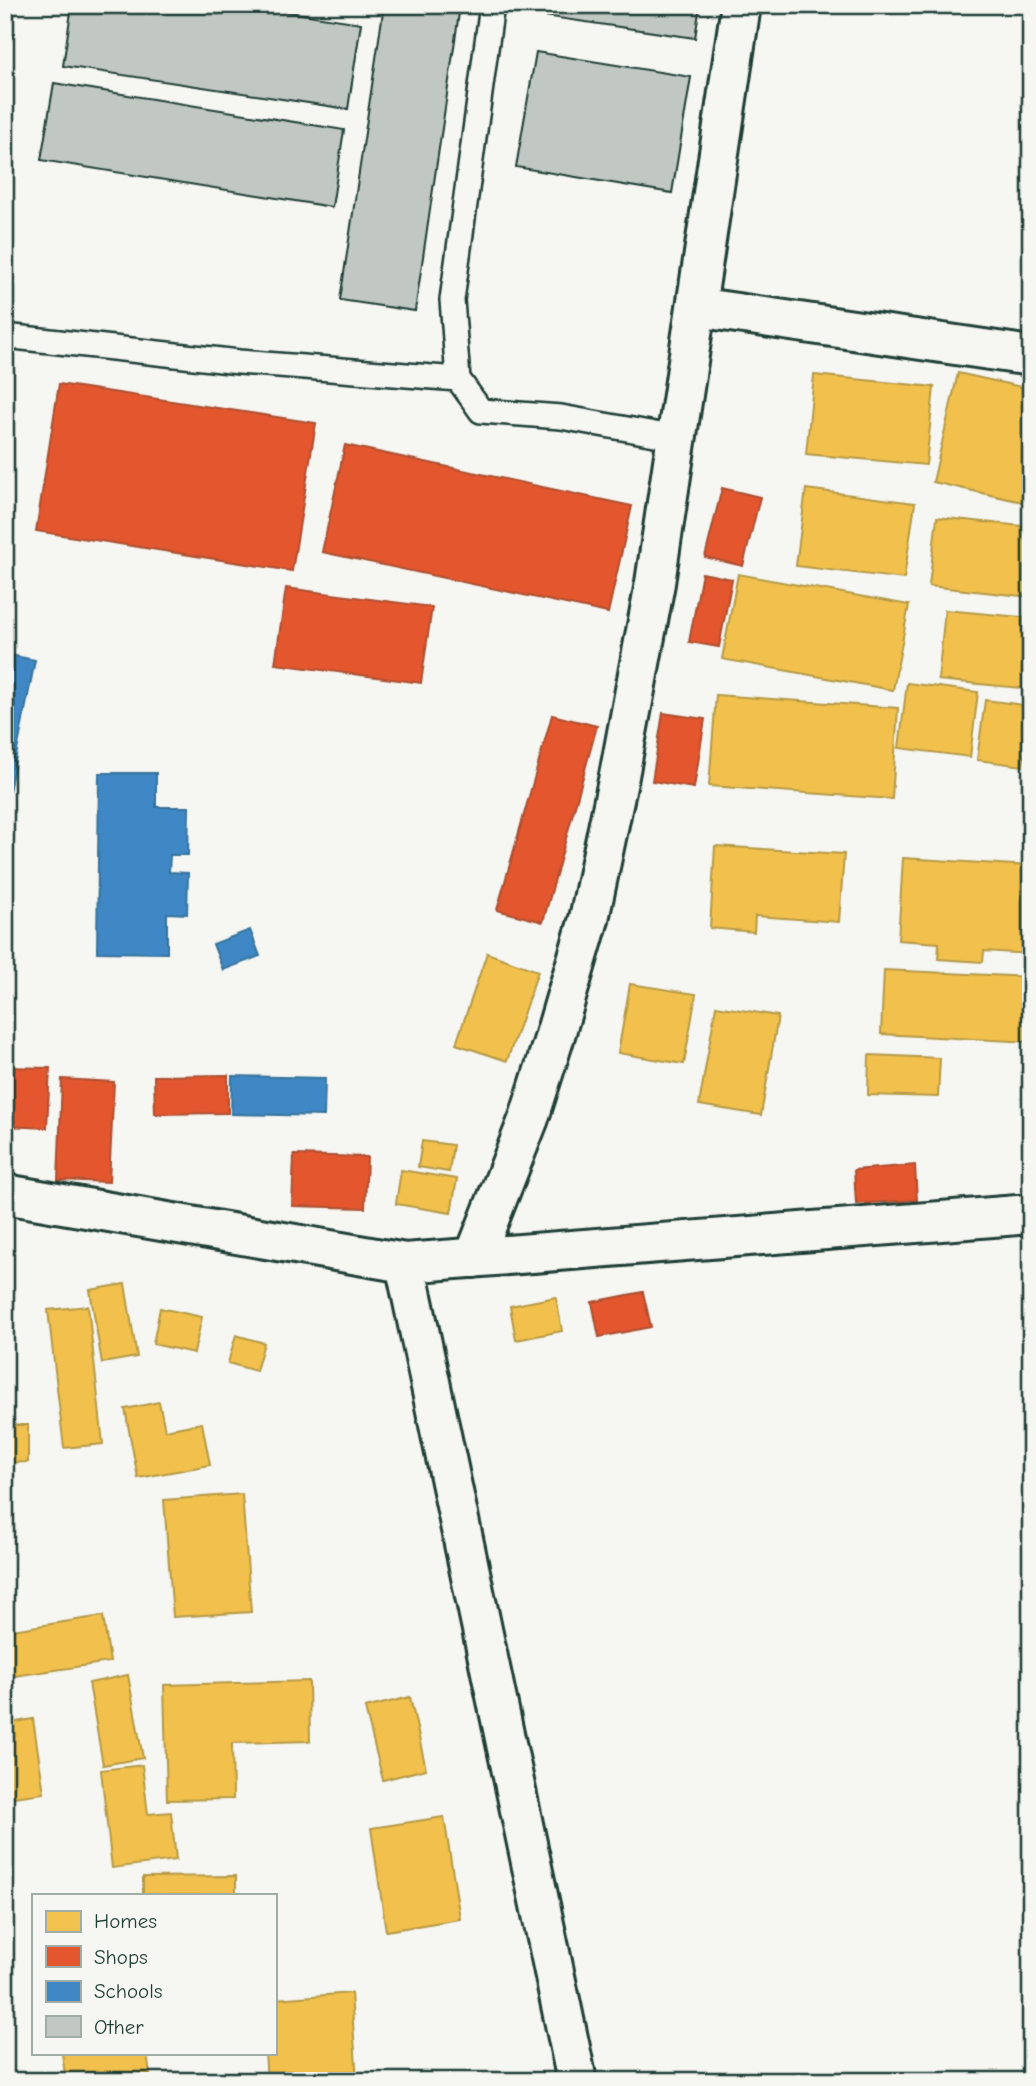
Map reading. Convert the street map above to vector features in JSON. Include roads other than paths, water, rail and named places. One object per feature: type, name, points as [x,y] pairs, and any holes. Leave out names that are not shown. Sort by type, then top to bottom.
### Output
[{"type":"street","points":[[474,1258],[529,1118],[589,919],[655,583],[741,5]]},
{"type":"street","points":[[696,307],[1031,356]]},
{"type":"street","points":[[5,1194],[405,1263],[1031,1214]]},
{"type":"street","points":[[405,1263],[577,2081]]},
{"type":"lane","points":[[492,5],[452,300],[458,379],[481,411],[561,417],[677,438]]},
{"type":"lane","points":[[5,335],[239,362],[458,379]]}]
